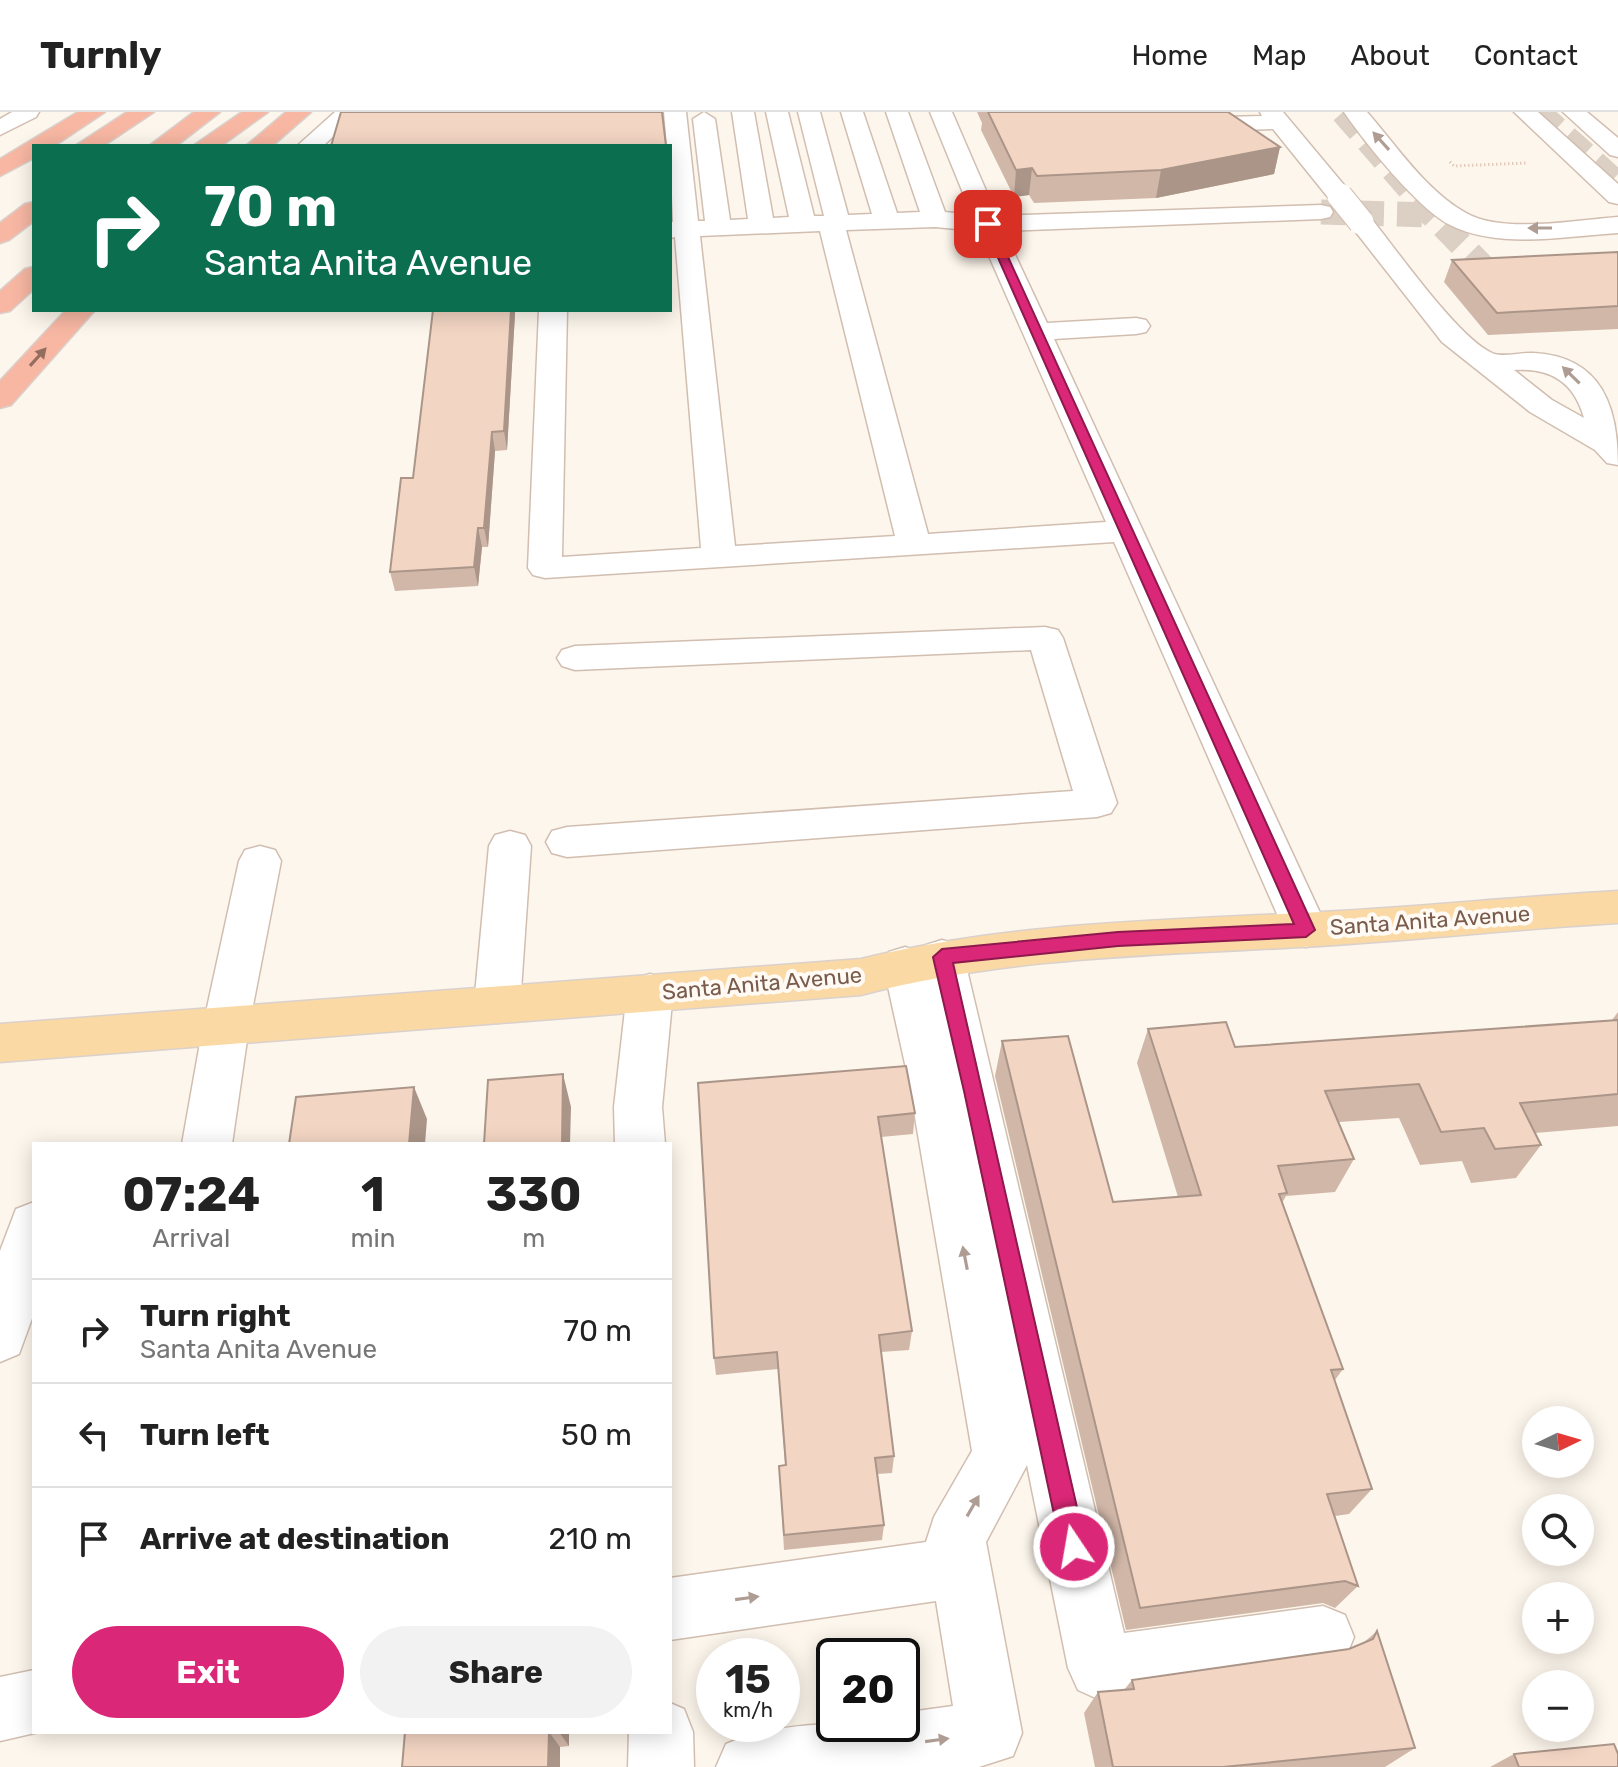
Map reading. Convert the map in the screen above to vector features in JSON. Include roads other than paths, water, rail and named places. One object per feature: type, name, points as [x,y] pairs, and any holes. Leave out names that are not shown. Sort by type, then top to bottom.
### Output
[{"type":"highway","points":[[41,144],[94,112]]},
{"type":"highway","points":[[90,144],[143,112]]},
{"type":"highway","points":[[125,144],[174,112]]},
{"type":"highway","points":[[164,144],[209,112]]},
{"type":"highway","points":[[208,144],[257,112]]},
{"type":"highway","points":[[260,144],[300,112]]},
{"type":"highway","points":[[0,169],[32,149]]},
{"type":"highway","points":[[0,210],[32,186]]},
{"type":"highway","points":[[0,235],[32,211]]},
{"type":"highway","points":[[0,305],[32,277]]},
{"type":"highway","points":[[0,399],[79,312]]},
{"type":"main road","name":"Santa Anita Avenue","points":[[0,1043],[861,977],[924,960],[1118,939],[1306,930],[1618,907]]},
{"type":"street","points":[[0,128],[28,112]]},
{"type":"street","points":[[311,144],[348,112]]},
{"type":"street","points":[[687,112],[702,229]]},
{"type":"street","points":[[703,112],[702,229],[719,556]]},
{"type":"street","points":[[702,229],[718,112]]},
{"type":"street","points":[[743,112],[875,222],[1037,332],[1306,930]]},
{"type":"street","points":[[764,112],[875,222]]},
{"type":"street","points":[[777,112],[875,222]]},
{"type":"street","points":[[794,112],[875,222]]},
{"type":"street","points":[[809,112],[875,222]]},
{"type":"street","points":[[823,112],[875,222]]},
{"type":"street","points":[[837,112],[875,222]]},
{"type":"street","points":[[852,112],[875,222]]},
{"type":"street","points":[[867,112],[875,222],[914,544]]},
{"type":"street","points":[[875,222],[882,112]]},
{"type":"street","points":[[875,222],[897,112]]},
{"type":"street","points":[[875,222],[910,112]]},
{"type":"street","points":[[875,222],[928,112]]},
{"type":"street","points":[[875,222],[941,112]]},
{"type":"street","points":[[1355,112],[1440,207],[1460,220],[1497,227],[1618,225]]},
{"type":"street","points":[[1525,112],[1618,197]]},
{"type":"street","points":[[1574,112],[1618,150]]},
{"type":"street","points":[[661,113],[672,144]]},
{"type":"street","points":[[1167,126],[1275,117],[1330,204],[1361,222],[1452,336],[1549,411],[1614,447]]},
{"type":"street","points":[[672,144],[702,229]]},
{"type":"street","points":[[702,229],[1330,204]]},
{"type":"street","points":[[553,312],[545,568],[1126,531]]},
{"type":"street","points":[[1037,332],[1136,326]]},
{"type":"street","points":[[1487,364],[1541,361],[1564,367],[1594,401],[1614,447]]},
{"type":"street","points":[[567,842],[1097,803],[1045,638],[575,658]]},
{"type":"street","points":[[497,1005],[510,846]]},
{"type":"street","points":[[207,1142],[226,1026],[260,861]]},
{"type":"street","points":[[749,1767],[835,1761],[990,1733],[955,1538],[1002,1456],[933,1082],[924,960]]},
{"type":"street","points":[[924,960],[974,1091],[1100,1668],[1323,1637]]},
{"type":"street","points":[[640,1142],[638,1107],[650,992]]},
{"type":"street","points":[[0,1216],[32,1213]]},
{"type":"street","points":[[0,1336],[32,1232]]},
{"type":"street","points":[[672,1609],[960,1567]]},
{"type":"street","points":[[0,1709],[32,1702]]},
{"type":"street","points":[[661,1734],[661,1767]]},
{"type":"tunnel","points":[[1343,112],[1432,215]]},
{"type":"tunnel","points":[[1538,112],[1618,184]]},
{"type":"tunnel","points":[[1321,212],[1432,215]]},
{"type":"tunnel","points":[[1432,215],[1506,290],[1525,300],[1564,307],[1618,306]]}]
